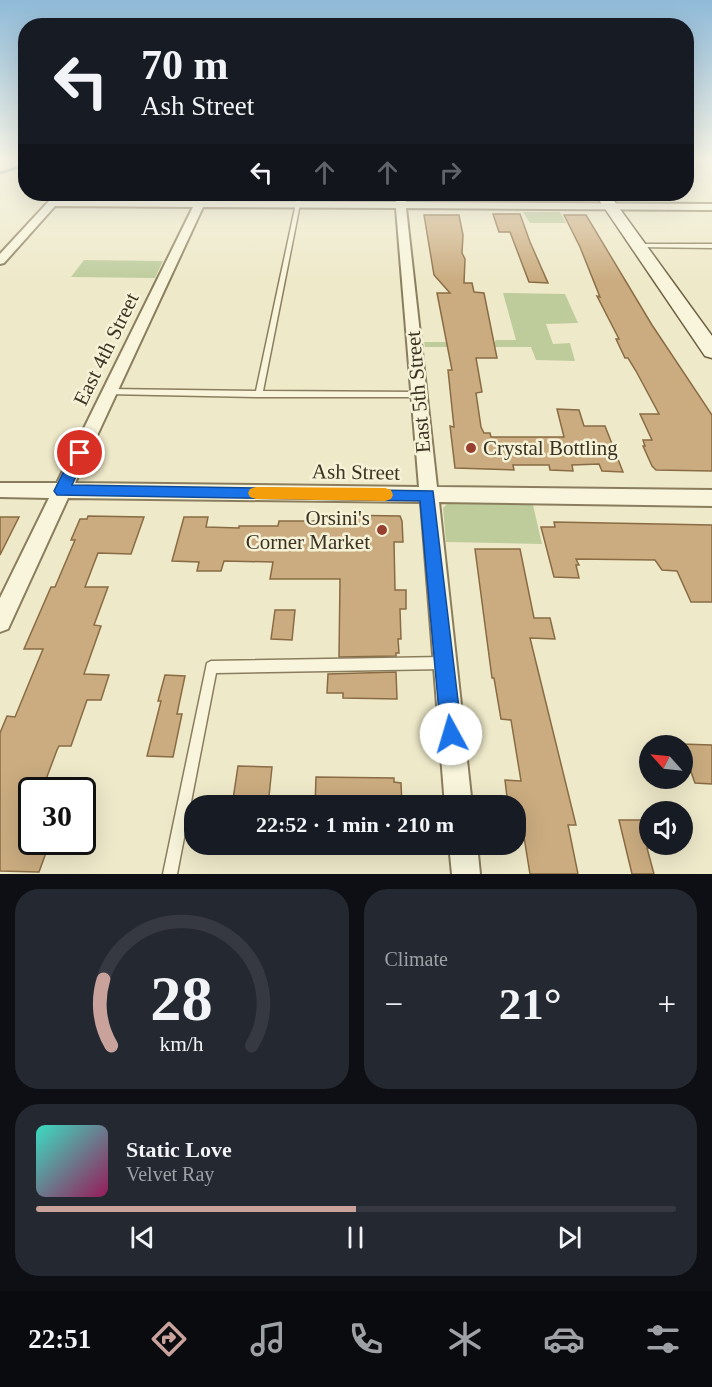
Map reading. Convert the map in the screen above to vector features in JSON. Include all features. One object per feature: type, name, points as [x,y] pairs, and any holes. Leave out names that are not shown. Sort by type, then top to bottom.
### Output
[{"type":"main road","points":[[608,201],[712,351]]},
{"type":"street","points":[[0,261],[52,203],[127,201]]},
{"type":"street","name":"East 4th Street","points":[[0,621],[201,201]]},
{"type":"street","points":[[234,201],[298,205],[367,201]]},
{"type":"street","name":"East 5th Street","points":[[401,201],[427,495],[458,795]]},
{"type":"street","points":[[622,201],[712,207]]},
{"type":"street","name":"Ash Street","points":[[0,490],[712,498]]},
{"type":"street","points":[[464,855],[466,874]]},
{"type":"lane","points":[[259,394],[299,201]]},
{"type":"lane","points":[[639,246],[712,246]]},
{"type":"lane","points":[[109,392],[418,395]]},
{"type":"lane","points":[[170,874],[211,667],[444,663]]},
{"type":"green space","points":[[523,212],[560,212],[566,223],[530,223]]},
{"type":"green space","points":[[84,260],[163,261],[155,278],[71,277]]},
{"type":"green space","points":[[503,293],[565,294],[578,323],[546,324],[553,344],[570,343],[575,361],[536,360],[531,347],[425,347],[424,342],[516,340]]},
{"type":"green space","points":[[448,503],[533,505],[542,544],[446,542],[443,508]]},
{"type":"building","points":[[493,214],[520,214],[548,283],[529,282],[510,232],[499,232]]},
{"type":"building","points":[[424,215],[459,215],[463,235],[462,253],[465,259],[464,283],[472,283],[474,292],[484,293],[497,358],[476,358],[482,392],[476,393],[484,433],[490,433],[491,437],[564,437],[557,409],[579,410],[584,426],[605,426],[623,472],[602,471],[599,464],[572,465],[573,471],[550,470],[549,465],[513,465],[514,470],[455,468],[450,426],[454,427],[448,370],[452,370],[437,293],[450,293],[434,275]]},
{"type":"building","points":[[564,215],[586,215],[652,325],[712,415],[712,471],[656,470],[652,466],[643,446],[645,446],[643,440],[652,440],[640,414],[659,414],[636,371],[628,358],[625,358],[616,339],[619,339],[597,296],[600,297],[580,247]]},
{"type":"building","points":[[337,515],[400,516],[403,542],[394,542],[395,590],[406,590],[406,609],[400,609],[401,639],[398,639],[399,653],[396,653],[396,656],[339,657],[340,579],[270,579],[273,562],[224,561],[221,571],[197,571],[199,562],[172,561],[184,517],[208,517],[206,527],[239,528],[239,526],[278,526],[279,521],[336,521]]},
{"type":"building","points":[[88,516],[144,517],[131,554],[98,553],[85,587],[108,587],[94,625],[101,626],[84,674],[109,675],[101,700],[87,700],[71,746],[59,746],[47,777],[18,777],[18,855],[45,855],[39,872],[0,871],[0,733],[7,716],[15,717],[43,649],[24,649],[51,587],[55,587],[75,540],[71,540],[80,519],[87,519]]},
{"type":"building","points":[[0,517],[19,517],[0,555]]},
{"type":"building","points":[[554,522],[712,525],[712,602],[691,602],[677,571],[662,570],[655,560],[576,559],[579,565],[576,565],[579,578],[554,577],[541,527],[555,527]]},
{"type":"building","points":[[475,549],[520,549],[534,618],[550,618],[555,639],[530,638],[576,825],[568,825],[578,874],[530,874],[526,850],[526,795],[507,795],[505,780],[521,781],[511,720],[501,719],[494,678],[492,678]]},
{"type":"building","points":[[275,610],[295,610],[292,640],[271,639]]},
{"type":"building","points":[[396,672],[397,699],[343,698],[343,693],[327,693],[328,674]]},
{"type":"building","points":[[165,675],[185,676],[177,714],[182,714],[173,757],[147,756],[161,701],[158,701]]},
{"type":"building","points":[[693,744],[712,745],[712,784],[695,783]]},
{"type":"building","points":[[238,766],[272,767],[269,795],[234,795]]},
{"type":"building","points":[[316,777],[394,778],[394,782],[401,783],[402,795],[315,795]]},
{"type":"building","points":[[619,820],[639,820],[639,855],[649,855],[654,874],[632,874]]},
{"type":"slow traffic","points":[[256,493],[385,495]]},
{"type":"place","name":"Crystal Bottling","points":[[471,448]]},
{"type":"place","name":"Orsini's Corner Market","points":[[382,530]]},
{"type":"route","points":[[80,453],[62,491],[427,495],[451,734]]}]
